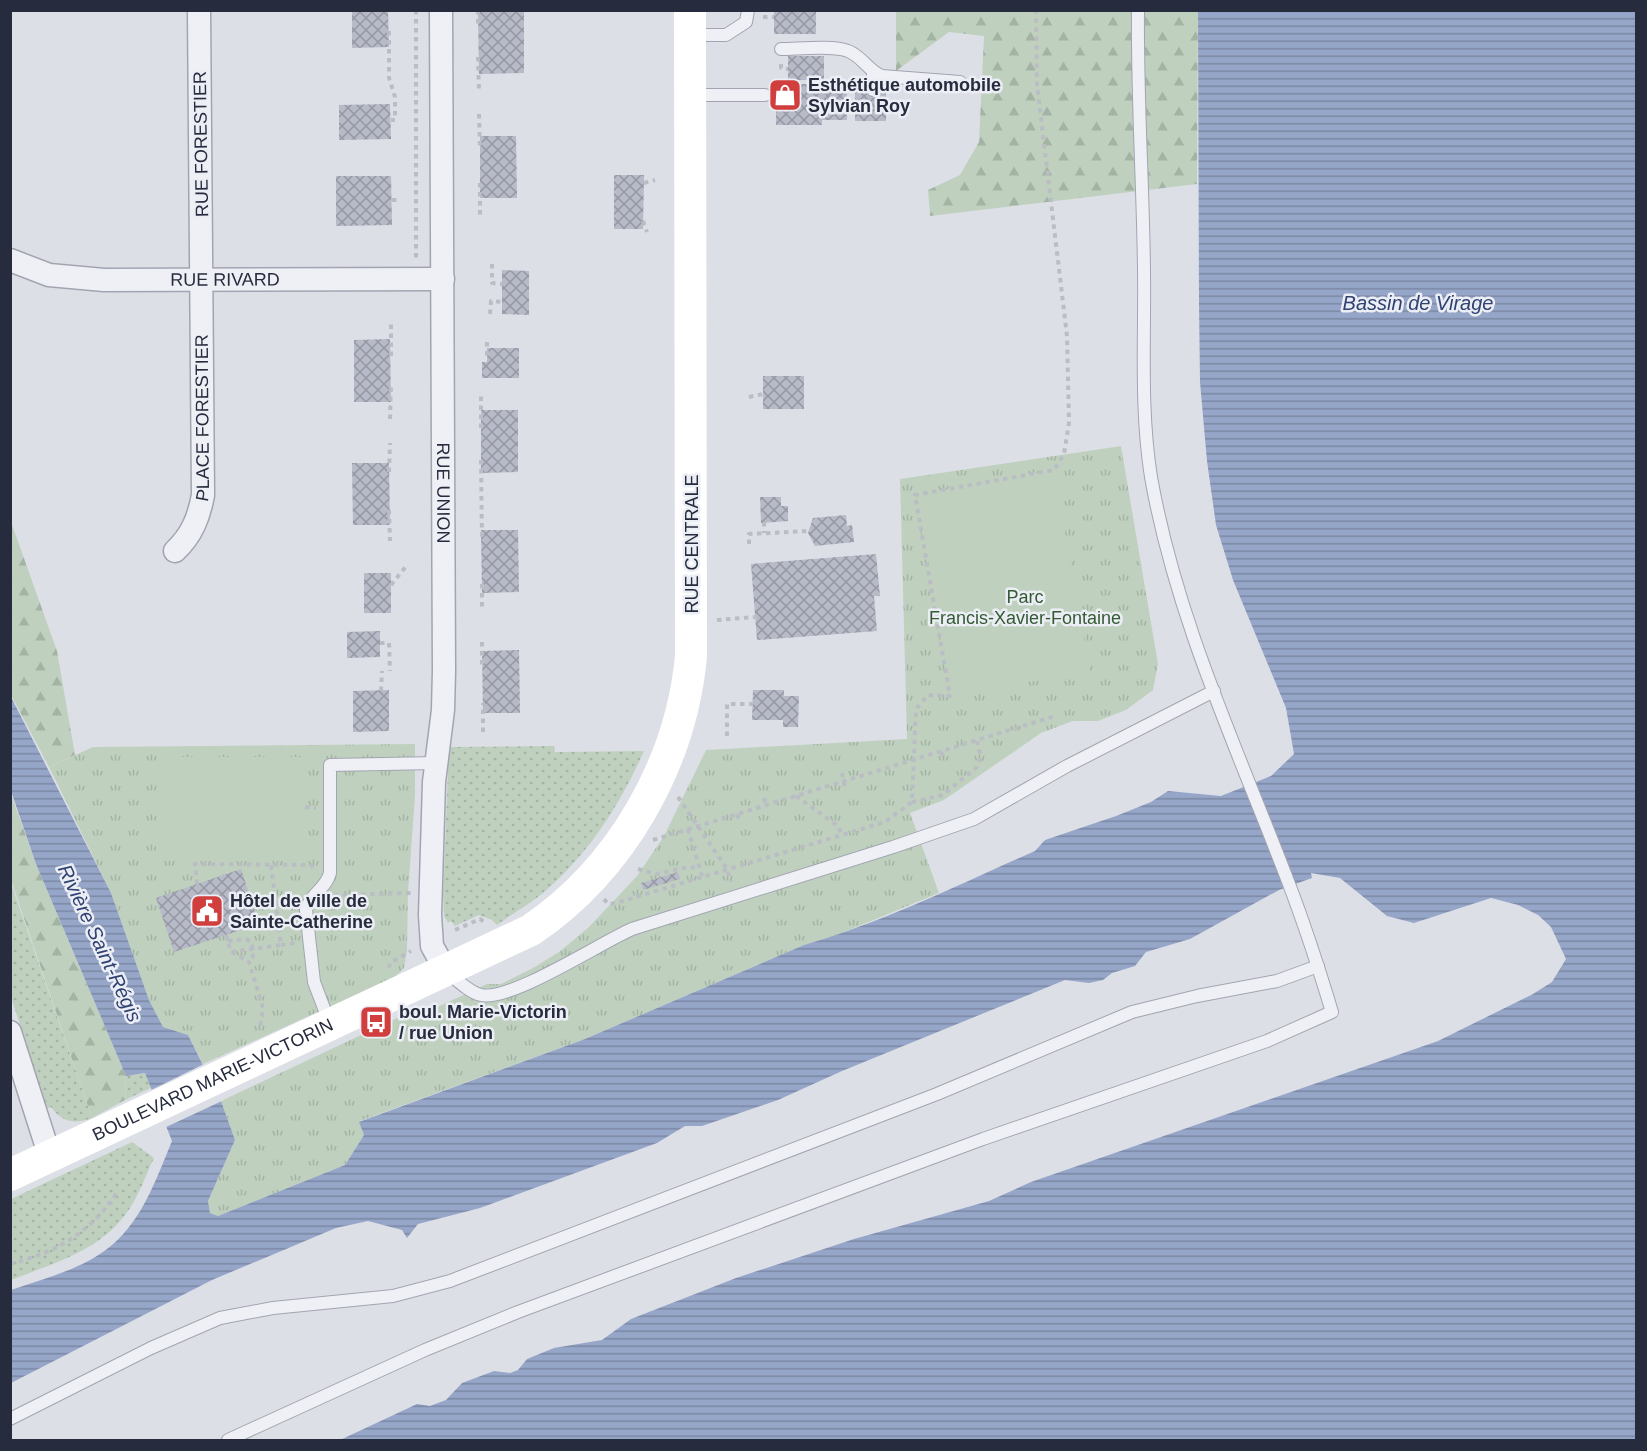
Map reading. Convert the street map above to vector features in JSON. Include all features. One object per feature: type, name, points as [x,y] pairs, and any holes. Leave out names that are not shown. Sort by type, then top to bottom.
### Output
[{"type":"street","name":"RUE FORESTIER","points":[[199,10],[203,278]]},
{"type":"street","name":"RUE UNION","points":[[441,10],[444,694],[436,763],[430,915],[432,946],[446,971]]},
{"type":"street","name":"RUE CENTRALE","points":[[446,971],[531,930],[549,918],[586,884],[616,848],[642,808],[662,769],[676,730],[688,680],[692,639],[690,23]]},
{"type":"street","name":"RUE RIVARD","points":[[10,260],[50,275],[74,278],[443,279]]},
{"type":"street","name":"PLACE FORESTIER","points":[[176,551],[196,524],[203,495],[203,278]]},
{"type":"street","name":"BOULEVARD MARIE-VICTORIN","points":[[10,1175],[446,971]]},
{"type":"street","points":[[10,1032],[50,1157]]},
{"type":"lane","points":[[228,1440],[425,1350],[518,1312],[983,1138],[1267,1041],[1332,1012],[1290,886],[1192,634],[1175,577],[1147,448],[1142,365],[1144,270],[1138,10]]},
{"type":"lane","points":[[690,23],[733,33],[753,14]]},
{"type":"lane","points":[[781,49],[846,50],[856,55],[873,72],[897,78],[960,82]]},
{"type":"lane","points":[[873,72],[873,90]]},
{"type":"lane","points":[[691,95],[765,95]]},
{"type":"lane","points":[[446,971],[479,994],[492,995],[518,988],[632,929],[893,848],[974,819],[1067,766],[1214,691]]},
{"type":"lane","points":[[330,1026],[314,982],[306,910],[308,902],[325,884],[330,873],[330,765],[436,763]]},
{"type":"lane","points":[[10,1419],[151,1348],[220,1318],[273,1308],[393,1296],[450,1281],[937,1094],[1132,1012],[1197,996],[1277,981],[1318,966]]},
{"type":"path","points":[[416,10],[416,262]]},
{"type":"path","points":[[478,10],[478,26]]},
{"type":"path","points":[[912,802],[916,709],[928,695],[950,696],[915,495],[1054,470],[1064,454],[1069,423],[1067,336],[1037,85],[1036,10]]},
{"type":"path","points":[[753,14],[774,17]]},
{"type":"path","points":[[389,31],[389,78],[395,97],[396,120],[391,120]]},
{"type":"path","points":[[478,57],[478,90]]},
{"type":"path","points":[[479,114],[480,150]]},
{"type":"path","points":[[644,183],[655,180]]},
{"type":"path","points":[[480,183],[480,217]]},
{"type":"path","points":[[392,200],[398,200]]},
{"type":"path","points":[[643,221],[647,232]]},
{"type":"path","points":[[492,264],[492,284],[502,284]]},
{"type":"path","points":[[490,314],[491,301],[502,302]]},
{"type":"path","points":[[391,321],[391,356]]},
{"type":"path","points":[[487,342],[487,356]]},
{"type":"path","points":[[390,419],[391,384]]},
{"type":"path","points":[[749,398],[763,393]]},
{"type":"path","points":[[481,394],[481,428]]},
{"type":"path","points":[[389,472],[390,443]]},
{"type":"path","points":[[481,460],[482,541]]},
{"type":"path","points":[[389,510],[390,541]]},
{"type":"path","points":[[764,522],[765,533]]},
{"type":"path","points":[[749,544],[749,534],[809,531]]},
{"type":"path","points":[[391,585],[407,565]]},
{"type":"path","points":[[482,584],[482,611]]},
{"type":"path","points":[[715,620],[755,617]]},
{"type":"path","points":[[482,642],[482,664]]},
{"type":"path","points":[[380,644],[389,643],[390,671]]},
{"type":"path","points":[[381,691],[382,671]]},
{"type":"path","points":[[483,703],[483,732]]},
{"type":"path","points":[[727,736],[727,704],[753,704]]},
{"type":"path","points":[[659,838],[1055,716]]},
{"type":"path","points":[[608,904],[885,822],[912,802],[943,795],[977,767],[981,758],[977,741]]},
{"type":"path","points":[[941,752],[944,757]]},
{"type":"path","points":[[842,773],[845,788]]},
{"type":"path","points":[[796,796],[838,826],[842,835]]},
{"type":"path","points":[[764,798],[766,805]]},
{"type":"path","points":[[681,801],[727,869]]},
{"type":"path","points":[[737,814],[739,820]]},
{"type":"path","points":[[688,829],[702,876]]},
{"type":"path","points":[[198,884],[195,864],[311,865]]},
{"type":"path","points":[[231,952],[281,945],[271,865]]},
{"type":"path","points":[[638,868],[656,874],[683,867],[699,867]]},
{"type":"path","points":[[333,894],[337,896],[411,893]]},
{"type":"path","points":[[455,930],[480,919],[496,930]]},
{"type":"path","points":[[226,935],[231,952],[249,962]]},
{"type":"path","points":[[228,941],[246,939],[255,949]]},
{"type":"path","points":[[255,949],[249,962],[263,1008],[256,1036]]},
{"type":"path","points":[[10,1264],[53,1250],[77,1237],[94,1223],[117,1194]]},
{"type":"green space","points":[[896,11],[1198,11],[1197,184],[930,216],[928,190],[960,175],[979,142],[984,36],[949,32],[896,71]]},
{"type":"green space","name":"Parc Francis-Xavier-Fontaine","points":[[1121,446],[1158,664],[1153,690],[1126,710],[1098,721],[1073,721],[1041,733],[944,800],[910,813],[939,893],[837,935],[804,945],[585,1039],[360,1121],[364,1135],[345,1165],[218,1216],[210,1213],[208,1201],[235,1140],[221,1101],[414,1010],[418,1016],[487,984],[501,984],[559,952],[589,927],[637,876],[664,836],[706,750],[907,739],[900,479]]},
{"type":"green space","points":[[1054,470],[1090,671],[950,696],[915,495]]},
{"type":"green space","points":[[10,519],[57,651],[75,755],[49,767],[11,695]]},
{"type":"green space","points":[[415,744],[415,795],[408,893],[407,951],[404,968],[395,977],[203,1064],[188,1035],[163,1027],[149,1000],[111,893],[49,767],[93,747]]},
{"type":"green space","points":[[554,746],[555,752],[644,751],[624,791],[601,828],[574,862],[543,893],[497,925],[492,920],[479,915],[455,926],[451,921],[448,923],[444,916],[443,894],[449,747]]},
{"type":"green space","points":[[157,757],[305,757],[305,861],[156,861]]},
{"type":"green space","points":[[10,791],[36,864],[126,1076],[125,1100],[92,1118],[11,880]]},
{"type":"green space","points":[[10,880],[92,1118],[69,1121],[51,1107],[47,1108],[11,997]]},
{"type":"green space","points":[[145,1073],[151,1088],[125,1100],[126,1076]]},
{"type":"green space","points":[[132,1142],[154,1158],[134,1202],[119,1223],[92,1245],[77,1253],[11,1280],[11,1199]]},
{"type":"water","points":[[1198,11],[1636,11],[1636,1440],[340,1440],[417,1404],[430,1406],[446,1400],[462,1383],[494,1371],[510,1373],[518,1370],[527,1359],[554,1348],[602,1340],[631,1319],[736,1278],[854,1239],[989,1201],[1031,1182],[1438,1041],[1533,994],[1552,982],[1566,959],[1551,927],[1538,915],[1518,905],[1491,898],[1414,923],[1387,916],[1340,878],[1311,873],[1312,878],[1279,890],[1190,939],[1146,952],[1135,966],[1112,973],[1103,980],[1089,983],[1065,980],[842,1071],[778,1100],[702,1126],[685,1126],[657,1143],[480,1208],[418,1224],[407,1238],[402,1230],[368,1221],[336,1228],[212,1280],[11,1383],[11,1290],[77,1267],[101,1253],[123,1235],[141,1210],[172,1141],[145,1073],[126,1076],[36,864],[11,791],[10,695],[111,893],[149,1000],[163,1027],[188,1035],[221,1101],[235,1140],[208,1201],[210,1213],[218,1216],[345,1165],[364,1135],[359,1122],[585,1039],[804,945],[892,914],[1035,851],[1045,840],[1116,816],[1151,802],[1168,791],[1221,796],[1271,776],[1294,754],[1286,708],[1233,580],[1216,525],[1207,461],[1200,382]]},
{"type":"pier","points":[[206,1063],[224,1100],[164,1128],[149,1091]]},
{"type":"building","points":[[352,10],[388,10],[389,47],[352,48]]},
{"type":"building","points":[[774,10],[816,10],[816,34],[774,34]]},
{"type":"building","points":[[478,11],[524,11],[524,73],[479,74]]},
{"type":"building","points":[[788,56],[824,56],[824,80],[788,80]]},
{"type":"building","points":[[776,84],[824,84],[824,90],[847,90],[847,120],[822,120],[822,125],[776,125]]},
{"type":"building","points":[[855,90],[886,90],[886,121],[855,121]]},
{"type":"building","points":[[390,104],[391,139],[339,140],[339,105]]},
{"type":"building","points":[[480,136],[516,136],[517,198],[480,198]]},
{"type":"building","points":[[614,175],[644,175],[643,229],[614,229]]},
{"type":"building","points":[[336,176],[391,176],[392,225],[336,226]]},
{"type":"building","points":[[502,270],[529,271],[529,315],[502,314]]},
{"type":"building","points":[[390,339],[391,402],[354,402],[354,340]]},
{"type":"building","points":[[487,348],[519,348],[519,378],[482,378],[482,362],[487,362]]},
{"type":"building","points":[[763,376],[804,376],[804,409],[763,409]]},
{"type":"building","points":[[481,410],[518,410],[518,472],[481,473]]},
{"type":"building","points":[[352,463],[389,463],[390,525],[353,525]]},
{"type":"building","points":[[760,497],[781,497],[781,506],[788,506],[788,521],[761,523]]},
{"type":"building","points":[[846,515],[847,526],[852,525],[854,542],[815,546],[808,533],[813,518]]},
{"type":"building","points":[[481,530],[518,530],[519,592],[482,593]]},
{"type":"building","points":[[876,554],[880,596],[874,596],[877,631],[757,640],[751,564]]},
{"type":"building","points":[[364,573],[391,573],[391,613],[364,613]]},
{"type":"building","points":[[380,631],[380,657],[347,658],[347,632]]},
{"type":"building","points":[[519,650],[520,713],[483,713],[482,651]]},
{"type":"building","points":[[389,690],[389,731],[353,732],[353,691]]},
{"type":"building","points":[[753,690],[784,690],[784,696],[799,696],[798,727],[783,727],[783,720],[752,720]]},
{"type":"building","name":"Hôtel de ville de Sainte-Catherine","points":[[241,869],[259,924],[174,952],[156,898]]},
{"type":"building","points":[[678,872],[680,879],[643,890],[641,883]]},
{"type":"place","name":"Esthétique automobile Sylvian Roy","points":[[785,95]]},
{"type":"place","name":"Hôtel de ville de Sainte-Catherine","points":[[207,911]]},
{"type":"place","name":"boul. Marie-Victorin / rue Union","points":[[376,1022]]},
{"type":"water label","name":"Bassin de Virage","points":[[1418,303]]},
{"type":"water label","name":"Rivière Saint-Régis","points":[[100,943]]}]
